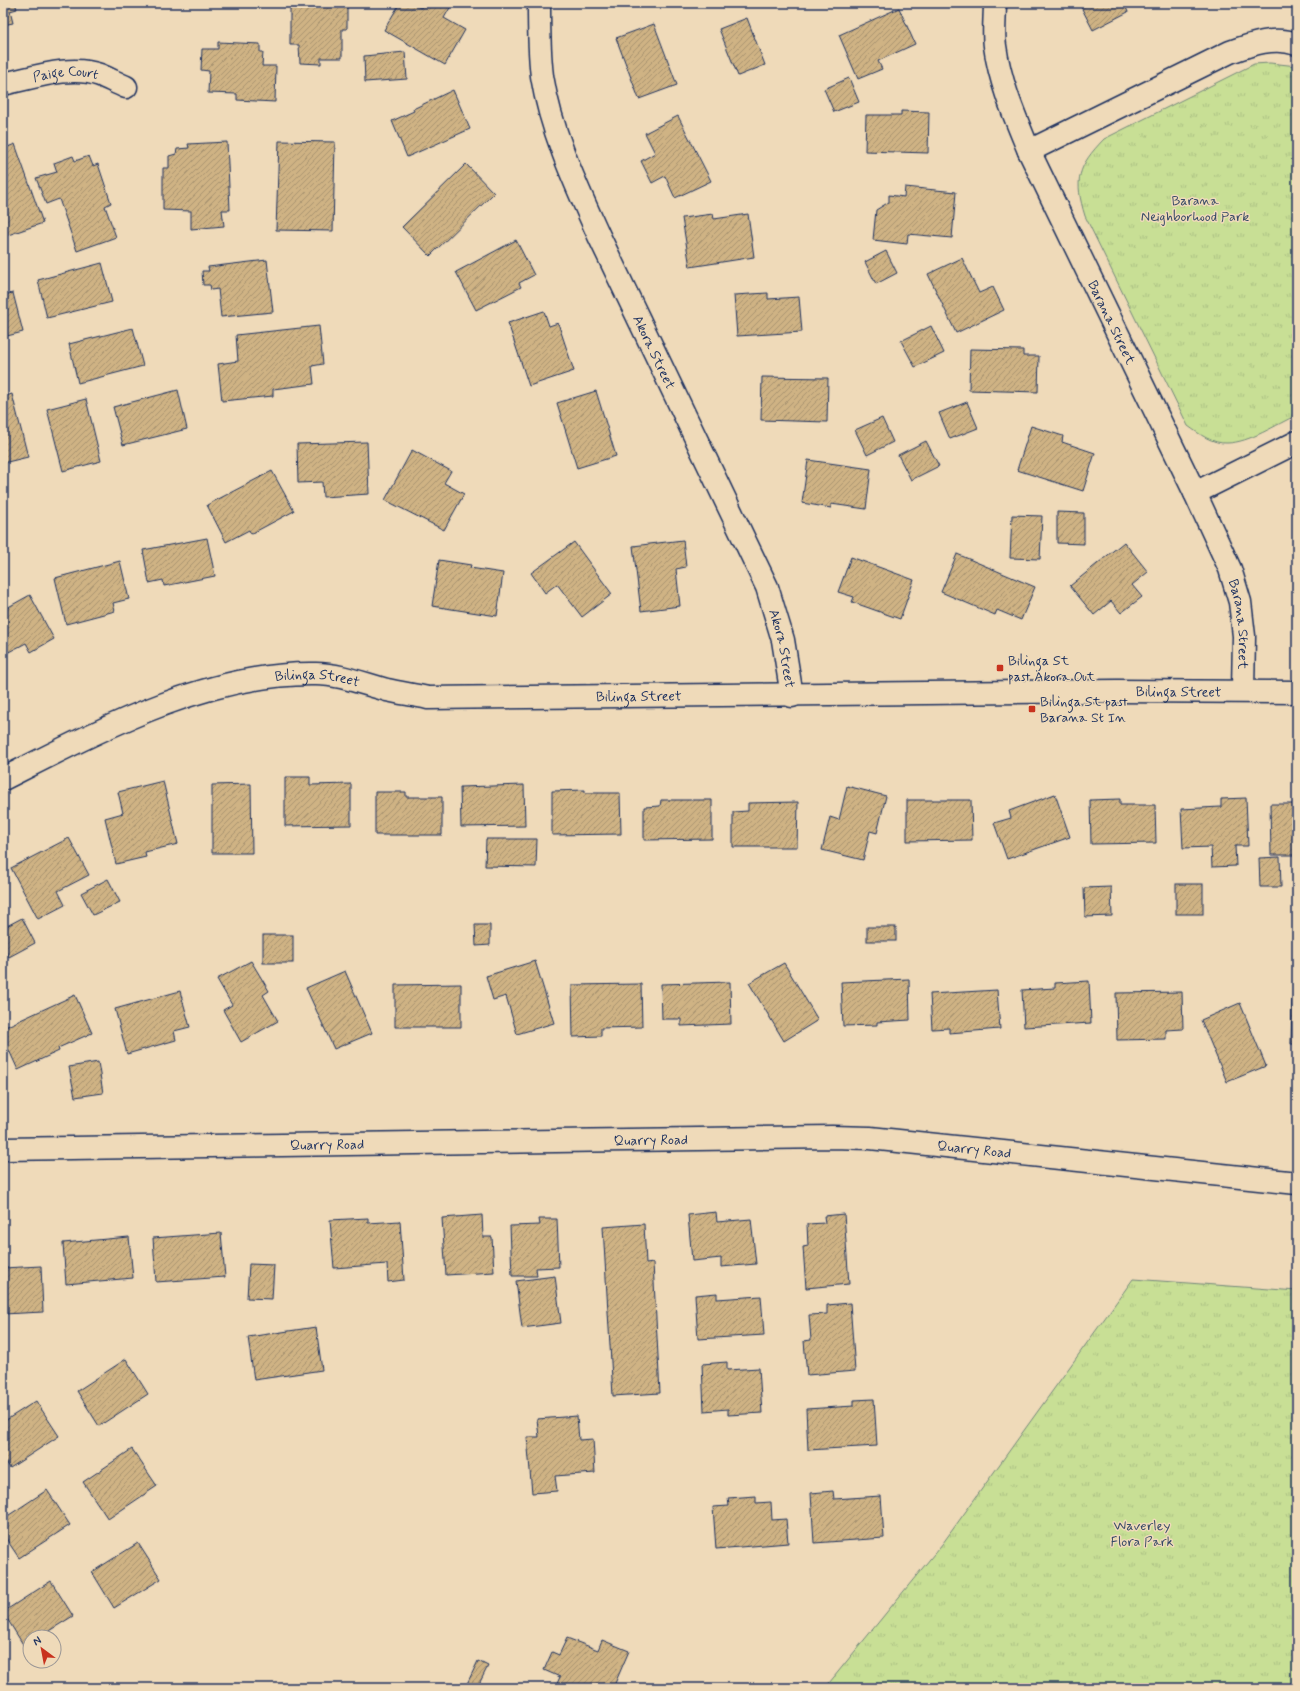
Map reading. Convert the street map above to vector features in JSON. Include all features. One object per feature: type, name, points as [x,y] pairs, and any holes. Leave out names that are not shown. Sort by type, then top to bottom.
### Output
[{"type":"street","name":"Akora Street","points":[[539,3],[542,76],[555,127],[574,181],[767,588],[783,640],[792,696]]},
{"type":"street","name":"Barana Street","points":[[995,3],[995,45],[1000,73],[1010,105],[1029,151],[1195,493],[1230,569],[1240,602],[1244,636],[1243,691]]},
{"type":"street","points":[[1029,151],[1251,44],[1271,40],[1297,44]]},
{"type":"street","name":"Paige Court","points":[[3,84],[53,73],[79,71],[100,75],[126,87]]},
{"type":"street","points":[[1195,493],[1297,442]]},
{"type":"street","name":"Bilinga Street","points":[[3,779],[93,734],[186,695],[278,676],[317,674],[353,680],[388,690],[428,698],[1243,691],[1297,692]]},
{"type":"street","name":"Quarry Road","points":[[3,1149],[832,1137],[870,1138],[1297,1183]]},
{"type":"green space","name":"Barana Neighborhood Park","points":[[1270,63],[1297,66],[1297,415],[1254,437],[1236,442],[1222,443],[1206,438],[1188,426],[1085,216],[1080,193],[1080,174],[1088,158],[1104,139],[1254,64]]},
{"type":"green space","name":"Waverley Flora Park","points":[[1133,1279],[1297,1291],[1297,1688],[825,1688],[943,1543]]},
{"type":"building","points":[[3,3],[15,3],[17,9],[10,11],[13,23],[3,25]]},
{"type":"building","points":[[347,3],[347,29],[342,29],[342,58],[321,58],[321,64],[300,63],[299,45],[290,45],[290,7],[300,7],[300,4]]},
{"type":"building","points":[[400,3],[412,3],[421,8],[424,3],[445,3],[451,6],[444,18],[465,30],[445,65],[384,30]]},
{"type":"building","points":[[1079,3],[1124,3],[1128,12],[1093,30]]},
{"type":"building","points":[[899,8],[915,44],[878,61],[882,69],[858,79],[839,35]]},
{"type":"building","points":[[747,18],[765,65],[738,76],[719,29]]},
{"type":"building","points":[[654,24],[677,85],[639,99],[616,38]]},
{"type":"building","points":[[218,42],[260,44],[260,52],[263,52],[262,66],[276,66],[275,102],[237,100],[237,94],[208,93],[209,71],[201,70],[202,49],[218,49]]},
{"type":"building","points":[[405,52],[407,79],[365,82],[364,56]]},
{"type":"building","points":[[849,78],[859,102],[834,112],[824,89]]},
{"type":"building","points":[[453,90],[470,129],[407,157],[392,121]]},
{"type":"building","points":[[901,111],[929,112],[928,153],[865,151],[866,115],[901,115]]},
{"type":"building","points":[[678,116],[711,181],[675,198],[665,176],[652,183],[641,161],[655,153],[645,133]]},
{"type":"building","points":[[279,141],[335,142],[333,231],[276,230]]},
{"type":"building","points":[[227,142],[230,210],[222,210],[224,226],[191,229],[191,211],[163,210],[163,168],[169,168],[169,156],[176,154],[177,149],[189,148],[188,144]]},
{"type":"building","points":[[15,144],[43,223],[8,235],[5,226],[3,226],[3,149]]},
{"type":"building","points":[[73,156],[75,161],[89,156],[93,166],[98,164],[111,203],[105,206],[116,237],[77,251],[59,199],[46,204],[36,178],[57,172],[54,163]]},
{"type":"building","points":[[466,164],[494,193],[430,256],[402,227]]},
{"type":"building","points":[[905,187],[956,192],[952,238],[908,234],[907,244],[873,240],[876,210],[889,202],[889,195],[904,197]]},
{"type":"building","points":[[713,214],[714,219],[748,214],[754,257],[690,267],[682,218]]},
{"type":"building","points":[[516,240],[534,275],[519,283],[521,287],[476,310],[456,272]]},
{"type":"building","points":[[886,251],[897,273],[876,284],[865,262]]},
{"type":"building","points":[[962,258],[979,293],[993,287],[1004,310],[956,333],[928,274]]},
{"type":"building","points":[[267,260],[273,312],[221,317],[218,289],[211,290],[210,285],[203,285],[202,271],[209,271],[208,267]]},
{"type":"building","points":[[102,263],[112,302],[47,318],[38,280]]},
{"type":"building","points":[[13,293],[23,332],[3,337],[3,295]]},
{"type":"building","points":[[768,293],[768,299],[799,297],[802,332],[737,336],[734,295]]},
{"type":"building","points":[[544,311],[549,326],[558,323],[574,371],[529,386],[508,323]]},
{"type":"building","points":[[319,326],[323,364],[312,366],[314,384],[273,389],[273,396],[222,401],[218,364],[238,361],[236,335]]},
{"type":"building","points":[[931,326],[944,353],[915,367],[901,341]]},
{"type":"building","points":[[133,328],[143,366],[78,383],[69,344]]},
{"type":"building","points":[[970,349],[1023,350],[1023,356],[1039,356],[1038,392],[969,390]]},
{"type":"building","points":[[762,377],[828,378],[827,422],[761,420]]},
{"type":"building","points":[[178,390],[187,429],[123,445],[113,407]]},
{"type":"building","points":[[596,391],[616,456],[577,468],[557,403]]},
{"type":"building","points":[[12,394],[28,457],[3,463],[3,397]]},
{"type":"building","points":[[86,399],[101,461],[63,471],[47,409]]},
{"type":"building","points":[[967,402],[978,428],[950,439],[939,413]]},
{"type":"building","points":[[882,418],[893,442],[867,455],[855,430]]},
{"type":"building","points":[[1031,426],[1063,436],[1062,442],[1095,453],[1083,491],[1017,470]]},
{"type":"building","points":[[926,441],[939,466],[911,480],[898,455]]},
{"type":"building","points":[[367,442],[369,494],[323,497],[322,482],[298,483],[297,444]]},
{"type":"building","points":[[412,450],[451,471],[444,483],[464,494],[444,530],[385,500]]},
{"type":"building","points":[[808,460],[871,469],[866,509],[831,504],[831,508],[802,503]]},
{"type":"building","points":[[272,471],[294,511],[251,534],[249,530],[226,542],[207,505]]},
{"type":"building","points":[[1057,512],[1084,513],[1084,544],[1057,543]]},
{"type":"building","points":[[1012,515],[1042,516],[1040,559],[1010,558]]},
{"type":"building","points":[[207,538],[215,576],[164,586],[163,580],[149,583],[143,550]]},
{"type":"building","points":[[683,540],[686,567],[676,569],[680,606],[641,611],[633,546]]},
{"type":"building","points":[[574,542],[612,594],[582,617],[557,584],[545,593],[531,573]]},
{"type":"building","points":[[1124,542],[1148,572],[1132,585],[1142,597],[1121,613],[1111,601],[1094,615],[1070,586]]},
{"type":"building","points":[[957,554],[1035,587],[1021,620],[997,610],[995,615],[941,592]]},
{"type":"building","points":[[851,557],[914,580],[900,619],[852,602],[854,597],[838,592]]},
{"type":"building","points":[[439,560],[471,565],[470,568],[503,573],[497,616],[432,606]]},
{"type":"building","points":[[120,561],[129,599],[113,603],[115,611],[66,624],[55,578]]},
{"type":"building","points":[[30,595],[54,639],[31,652],[26,643],[3,655],[3,610]]},
{"type":"building","points":[[285,777],[310,777],[310,785],[351,784],[351,825],[285,826]]},
{"type":"building","points":[[163,781],[178,844],[145,852],[146,857],[116,864],[105,818],[123,813],[118,792]]},
{"type":"building","points":[[251,784],[252,853],[212,853],[212,785]]},
{"type":"building","points":[[524,785],[525,826],[461,827],[460,787]]},
{"type":"building","points":[[847,786],[886,796],[877,833],[870,831],[863,860],[822,850],[830,817],[839,820]]},
{"type":"building","points":[[585,790],[585,793],[620,793],[621,834],[552,835],[552,791]]},
{"type":"building","points":[[375,792],[406,792],[406,797],[442,797],[442,835],[375,835]]},
{"type":"building","points":[[1055,794],[1070,837],[1007,859],[994,823],[1011,818],[1009,811]]},
{"type":"building","points":[[1246,798],[1248,846],[1235,846],[1236,866],[1212,867],[1211,847],[1183,848],[1181,809],[1221,807],[1221,799]]},
{"type":"building","points":[[1120,799],[1120,805],[1155,805],[1156,843],[1091,844],[1090,800]]},
{"type":"building","points":[[661,800],[712,800],[712,839],[644,840],[644,807],[660,806]]},
{"type":"building","points":[[907,800],[971,800],[972,840],[907,841]]},
{"type":"building","points":[[798,802],[797,847],[733,847],[733,812],[748,811],[748,803]]},
{"type":"building","points":[[1270,804],[1297,804],[1297,855],[1271,855]]},
{"type":"building","points":[[69,838],[89,875],[58,891],[65,905],[38,919],[11,868]]},
{"type":"building","points":[[486,839],[537,839],[536,867],[485,866]]},
{"type":"building","points":[[1280,857],[1281,887],[1260,887],[1259,858]]},
{"type":"building","points":[[108,879],[120,902],[93,915],[81,893]]},
{"type":"building","points":[[1176,884],[1203,884],[1203,914],[1176,914]]},
{"type":"building","points":[[1111,887],[1112,916],[1085,917],[1084,888]]},
{"type":"building","points":[[22,918],[35,943],[9,957],[3,946],[3,928]]},
{"type":"building","points":[[475,925],[490,925],[490,945],[476,946]]},
{"type":"building","points":[[867,927],[896,927],[896,941],[867,941]]},
{"type":"building","points":[[263,935],[293,935],[293,963],[263,963]]},
{"type":"building","points":[[251,961],[269,991],[263,995],[278,1021],[241,1042],[223,1010],[232,1005],[217,979]]},
{"type":"building","points":[[535,961],[554,1023],[517,1034],[506,996],[493,1000],[486,976]]},
{"type":"building","points":[[784,963],[818,1020],[784,1041],[749,983]]},
{"type":"building","points":[[345,971],[372,1033],[334,1049],[306,988]]},
{"type":"building","points":[[909,979],[910,1020],[877,1022],[877,1025],[843,1026],[841,982]]},
{"type":"building","points":[[1089,981],[1091,1023],[1024,1027],[1022,990],[1055,988],[1055,983]]},
{"type":"building","points":[[730,982],[731,1024],[681,1026],[681,1019],[662,1019],[661,984]]},
{"type":"building","points":[[461,984],[461,1027],[395,1027],[395,985]]},
{"type":"building","points":[[641,984],[642,1027],[601,1028],[601,1036],[573,1037],[572,985]]},
{"type":"building","points":[[997,990],[1000,1029],[949,1033],[949,1028],[932,1029],[930,994]]},
{"type":"building","points":[[180,991],[190,1027],[174,1031],[176,1040],[127,1054],[115,1009]]},
{"type":"building","points":[[1182,992],[1183,1029],[1166,1030],[1166,1039],[1117,1040],[1116,993]]},
{"type":"building","points":[[75,995],[92,1033],[58,1048],[59,1051],[18,1070],[3,1037],[3,1028]]},
{"type":"building","points":[[1292,1000],[1297,1000],[1297,1044],[1291,1044]]},
{"type":"building","points":[[1240,1003],[1266,1066],[1227,1082],[1201,1020]]},
{"type":"building","points":[[98,1062],[103,1093],[75,1097],[69,1067]]},
{"type":"building","points":[[716,1212],[717,1222],[751,1219],[756,1264],[721,1267],[721,1258],[692,1261],[688,1215]]},
{"type":"building","points":[[844,1214],[849,1284],[806,1288],[803,1247],[808,1246],[807,1224],[825,1223],[824,1216]]},
{"type":"building","points":[[482,1215],[483,1237],[492,1237],[494,1272],[446,1275],[442,1218]]},
{"type":"building","points":[[368,1218],[368,1223],[400,1221],[404,1280],[388,1282],[387,1264],[334,1268],[330,1220]]},
{"type":"building","points":[[539,1219],[557,1219],[559,1267],[536,1268],[537,1276],[512,1276],[510,1226],[540,1225]]},
{"type":"building","points":[[644,1224],[646,1264],[653,1263],[660,1393],[613,1396],[603,1227]]},
{"type":"building","points":[[221,1233],[225,1277],[156,1282],[153,1238]]},
{"type":"building","points":[[129,1237],[133,1278],[66,1284],[63,1243]]},
{"type":"building","points":[[249,1264],[274,1265],[272,1299],[247,1298]]},
{"type":"building","points":[[41,1266],[43,1312],[3,1314],[3,1268]]},
{"type":"building","points":[[555,1276],[561,1323],[522,1328],[516,1281]]},
{"type":"building","points":[[717,1293],[717,1299],[761,1296],[764,1335],[698,1339],[695,1295]]},
{"type":"building","points":[[850,1303],[855,1371],[807,1375],[804,1341],[811,1340],[809,1315],[827,1314],[827,1305]]},
{"type":"building","points":[[316,1327],[322,1370],[254,1380],[248,1337]]},
{"type":"building","points":[[126,1359],[148,1394],[99,1426],[77,1391]]},
{"type":"building","points":[[727,1362],[727,1370],[759,1368],[762,1413],[728,1415],[728,1409],[704,1411],[702,1364]]},
{"type":"building","points":[[874,1399],[877,1446],[808,1450],[806,1409],[854,1406],[854,1400]]},
{"type":"building","points":[[36,1401],[59,1436],[10,1468],[3,1457],[3,1422]]},
{"type":"building","points":[[577,1416],[579,1440],[593,1439],[595,1473],[555,1476],[557,1491],[532,1493],[527,1437],[539,1437],[537,1419]]},
{"type":"building","points":[[132,1449],[157,1486],[108,1519],[83,1482]]},
{"type":"building","points":[[47,1490],[70,1525],[19,1558],[3,1534],[3,1519]]},
{"type":"building","points":[[833,1491],[834,1499],[881,1496],[884,1538],[814,1543],[811,1493]]},
{"type":"building","points":[[756,1496],[756,1503],[771,1502],[772,1520],[786,1519],[788,1543],[716,1549],[713,1507],[729,1506],[728,1498]]},
{"type":"building","points":[[138,1543],[161,1579],[114,1608],[92,1572]]},
{"type":"building","points":[[51,1581],[73,1616],[52,1629],[22,1629],[22,1643],[3,1612]]},
{"type":"building","points":[[567,1638],[598,1650],[602,1640],[629,1651],[613,1688],[555,1688],[560,1677],[544,1670],[552,1652],[559,1655]]},
{"type":"building","points":[[478,1661],[488,1666],[477,1688],[465,1688]]},
{"type":"place","name":"Bilinga St past Akora Out","points":[[1000,668]]},
{"type":"place","name":"Bilinga St past Barana St In","points":[[1032,709]]}]
